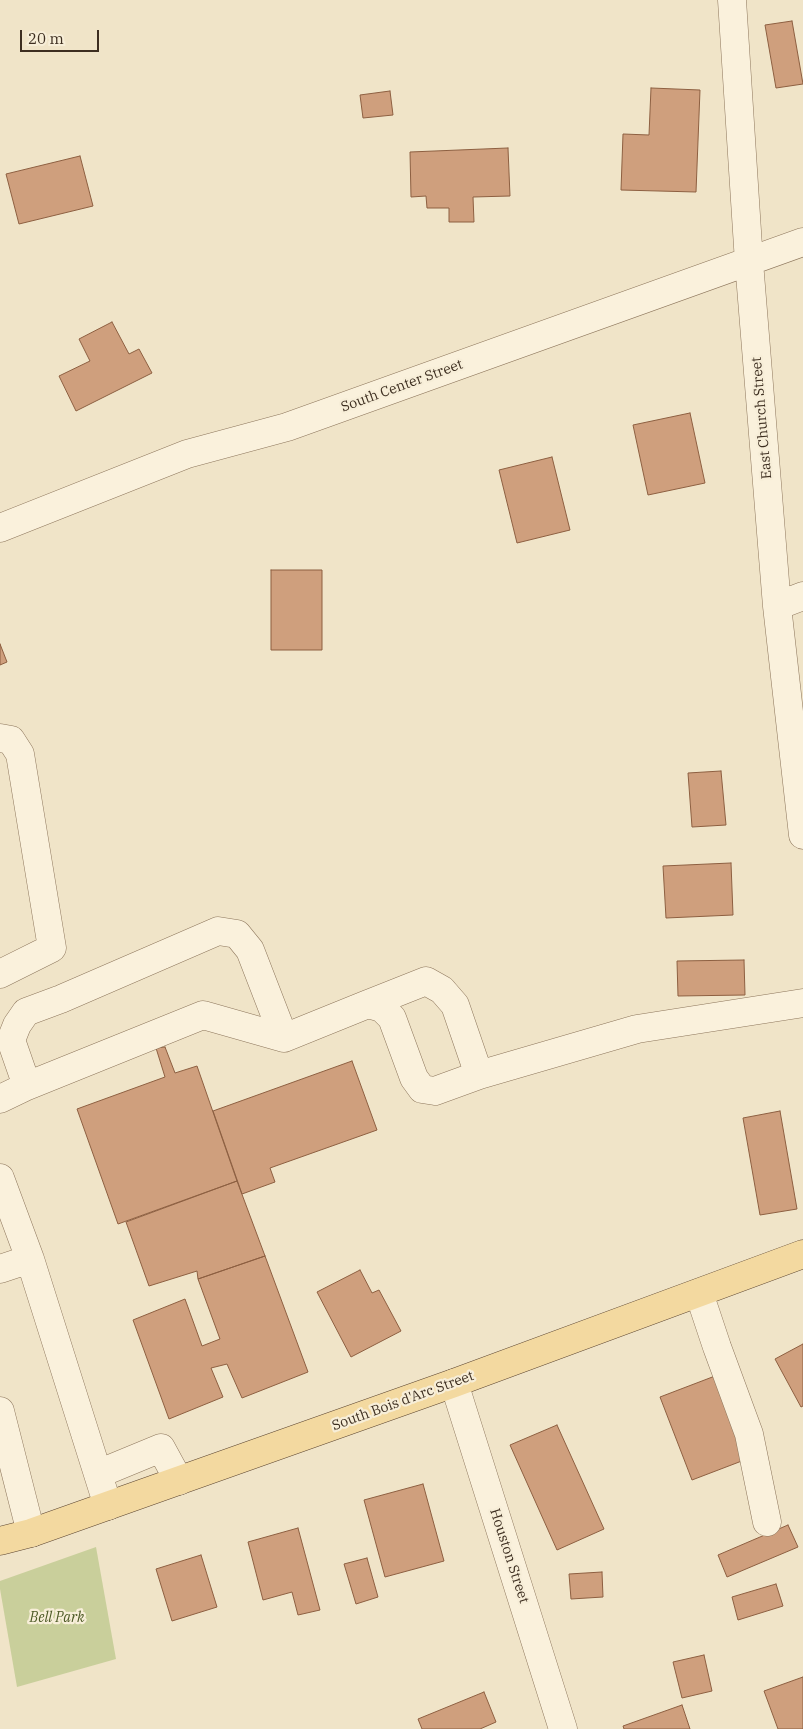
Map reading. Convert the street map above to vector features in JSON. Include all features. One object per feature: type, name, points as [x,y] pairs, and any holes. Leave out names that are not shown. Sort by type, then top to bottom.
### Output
[{"type":"main road","name":"South Bois d'Arc Street","points":[[0,1541],[31,1533],[454,1383],[803,1254]]},
{"type":"street","name":"East Church Street","points":[[732,0],[749,262],[777,606],[803,835]]},
{"type":"street","name":"South Center Street","points":[[0,528],[187,454],[287,427],[803,242]]},
{"type":"street","points":[[777,606],[803,596]]},
{"type":"street","points":[[0,738],[11,740],[20,754],[52,948],[0,974]]},
{"type":"street","points":[[27,1086],[11,1040],[17,1025],[26,1012],[61,1000],[218,931],[237,934],[250,950],[284,1038]]},
{"type":"street","points":[[0,1099],[27,1086],[203,1015],[284,1038],[426,981],[442,990],[455,1005],[479,1075]]},
{"type":"street","points":[[368,1004],[382,1008],[392,1018],[414,1078],[422,1089],[435,1091],[479,1075],[637,1029],[803,1003]]},
{"type":"street","points":[[0,1178],[30,1259],[108,1506]]},
{"type":"street","points":[[0,1269],[30,1259]]},
{"type":"street","points":[[699,1293],[749,1434],[767,1522]]},
{"type":"street","name":"Houston Street","points":[[454,1383],[563,1729]]},
{"type":"street","points":[[0,1411],[31,1533]]},
{"type":"street","points":[[98,1474],[161,1448],[179,1481]]},
{"type":"green space","name":"Bell Park","points":[[96,1547],[116,1659],[17,1687],[0,1581]]},
{"type":"building","points":[[792,21],[803,84],[776,88],[765,25]]},
{"type":"building","points":[[651,88],[700,90],[696,192],[621,190],[623,134],[649,135]]},
{"type":"building","points":[[390,91],[393,115],[363,118],[360,95]]},
{"type":"building","points":[[508,148],[510,196],[473,197],[474,222],[449,222],[449,208],[427,208],[426,196],[411,197],[410,152]]},
{"type":"building","points":[[80,156],[93,206],[19,224],[6,174]]},
{"type":"building","points":[[112,322],[129,354],[139,349],[152,373],[76,411],[59,376],[90,361],[79,339]]},
{"type":"building","points":[[690,413],[705,483],[648,495],[633,425]]},
{"type":"building","points":[[552,457],[570,530],[517,543],[499,470]]},
{"type":"building","points":[[271,570],[322,570],[322,650],[271,650]]},
{"type":"building","points":[[0,644],[7,662],[0,665]]},
{"type":"building","points":[[721,771],[726,825],[692,827],[688,773]]},
{"type":"building","points":[[731,863],[733,915],[666,918],[663,866]]},
{"type":"building","points":[[744,960],[745,995],[678,996],[677,961]]},
{"type":"building","points":[[165,1047],[175,1073],[197,1066],[237,1181],[118,1224],[77,1109],[165,1077],[156,1048]]},
{"type":"building","points":[[352,1061],[377,1130],[270,1168],[275,1182],[242,1194],[213,1111]]},
{"type":"building","points":[[780,1111],[797,1209],[760,1215],[743,1118]]},
{"type":"building","points":[[237,1181],[265,1256],[198,1279],[197,1271],[149,1286],[126,1222]]},
{"type":"building","points":[[265,1256],[308,1372],[242,1398],[227,1364],[211,1368],[223,1397],[169,1419],[133,1320],[185,1299],[202,1346],[220,1339],[198,1279]]},
{"type":"building","points":[[360,1270],[372,1293],[379,1290],[401,1331],[351,1357],[317,1292]]},
{"type":"building","points":[[803,1344],[803,1406],[801,1407],[775,1359]]},
{"type":"building","points":[[715,1376],[747,1459],[692,1480],[660,1397]]},
{"type":"building","points":[[557,1425],[604,1529],[557,1550],[510,1445]]},
{"type":"building","points":[[423,1484],[444,1561],[385,1577],[364,1500]]},
{"type":"building","points":[[788,1525],[798,1547],[727,1577],[718,1555]]},
{"type":"building","points":[[298,1528],[320,1610],[298,1615],[292,1592],[263,1600],[248,1542]]},
{"type":"building","points":[[201,1555],[217,1607],[172,1621],[156,1569]]},
{"type":"building","points":[[367,1558],[378,1597],[356,1604],[344,1564]]},
{"type":"building","points":[[602,1572],[603,1597],[571,1599],[569,1574]]},
{"type":"building","points":[[776,1584],[783,1606],[738,1620],[732,1597]]},
{"type":"building","points":[[704,1655],[712,1691],[682,1698],[673,1662]]},
{"type":"building","points":[[803,1677],[803,1729],[778,1729],[764,1691]]},
{"type":"building","points":[[484,1692],[496,1722],[480,1729],[422,1729],[418,1719]]},
{"type":"building","points":[[682,1705],[690,1729],[624,1729],[623,1726]]}]
